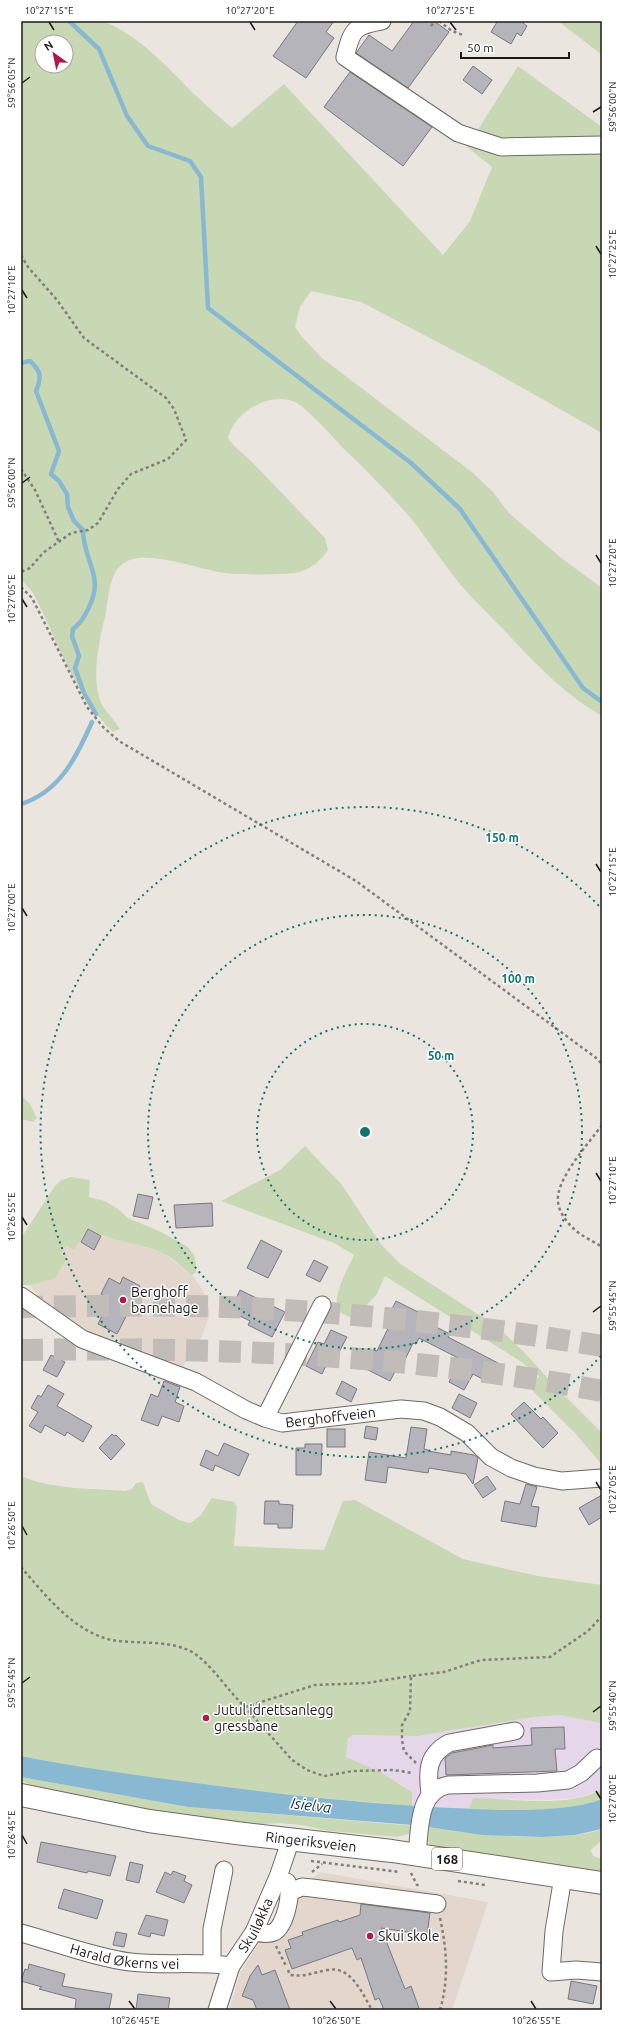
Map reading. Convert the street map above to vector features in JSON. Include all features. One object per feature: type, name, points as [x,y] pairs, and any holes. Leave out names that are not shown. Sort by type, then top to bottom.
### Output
[{"type":"main road","name":"Ringeriksveien","points":[[21,1795],[149,1821],[417,1854],[602,1883]]},
{"type":"street","points":[[382,21],[361,25],[350,38],[345,56],[458,133],[501,147],[602,146]]},
{"type":"street","name":"Berghoffveien","points":[[21,1296],[82,1340],[196,1382],[265,1418],[282,1423],[401,1409],[424,1410],[440,1417],[468,1433],[492,1457],[511,1468],[534,1476],[562,1481],[602,1478]]},
{"type":"street","points":[[265,1418],[322,1305]]},
{"type":"street","points":[[417,1854],[420,1828],[427,1798],[430,1763],[436,1752],[449,1743],[515,1731]]},
{"type":"street","points":[[427,1798],[438,1788],[448,1785],[521,1784],[568,1780],[582,1773],[597,1758]]},
{"type":"street","name":"Skuiløkka","points":[[217,2010],[231,1966],[262,1933],[278,1877],[291,1839]]},
{"type":"street","points":[[212,1963],[212,1929],[224,1870]]},
{"type":"street","points":[[262,1933],[278,1928],[286,1911],[290,1892],[287,1881],[278,1877]]},
{"type":"street","points":[[563,1877],[554,1931],[551,1972],[576,1970],[602,1972]]},
{"type":"street","points":[[290,1892],[302,1888],[312,1888],[437,1904]]},
{"type":"street","name":"Harald Økerns vei","points":[[21,1933],[129,1962],[155,1964],[212,1963],[231,1966]]},
{"type":"path","points":[[431,26],[435,21]]},
{"type":"path","points":[[439,21],[452,31],[463,36]]},
{"type":"path","points":[[21,255],[28,267],[57,300],[84,338],[166,398],[174,409],[186,440],[168,459],[131,474],[118,489],[98,523],[88,530],[71,533],[43,554],[30,568],[21,572]]},
{"type":"path","points":[[21,469],[35,490],[59,542]]},
{"type":"path","points":[[21,587],[32,598],[87,707],[103,727],[118,741],[356,881],[595,1057],[602,1064]]},
{"type":"path","points":[[602,1125],[564,1178],[558,1190],[558,1202],[564,1217],[569,1224],[602,1247]]},
{"type":"path","points":[[21,1567],[40,1589],[71,1619],[93,1634],[112,1640],[188,1650],[197,1656],[217,1675],[292,1760],[307,1770],[324,1776],[353,1770],[393,1770],[428,1775]]},
{"type":"path","points":[[245,1707],[315,1685],[367,1683],[444,1672],[481,1660],[550,1657],[588,1631],[602,1616]]},
{"type":"path","points":[[411,1676],[410,1711],[402,1724],[402,1740],[404,1751],[428,1775]]},
{"type":"path","points":[[437,1904],[446,1944],[447,1968],[445,1993],[440,2010]]},
{"type":"path","points":[[262,1933],[286,1966]]},
{"type":"path","points":[[288,1970],[290,1975],[304,1977],[328,1970],[338,1969],[346,1973],[358,1985],[372,2010]]},
{"type":"shaded area","name":"Berghoff barnehage","points":[[88,1229],[101,1236],[125,1241],[163,1253],[192,1275],[200,1286],[206,1297],[210,1314],[202,1336],[183,1367],[137,1354],[77,1328],[42,1303],[30,1285],[55,1279],[67,1259],[60,1254],[63,1249],[66,1246],[74,1250]]},
{"type":"shaded area","points":[[560,1715],[602,1723],[602,1789],[575,1798],[545,1800],[474,1798],[469,1809],[412,1806],[412,1792],[403,1785],[346,1757],[348,1738],[353,1735],[418,1736],[534,1717]]},
{"type":"shaded area","name":"Skui skole","points":[[320,1872],[488,1902],[452,2010],[229,2010],[241,1971],[287,1900]]},
{"type":"green space","points":[[21,21],[103,21],[116,27],[152,52],[193,93],[232,128],[284,84],[443,255],[470,221],[492,167],[467,147],[518,66],[602,127],[602,433],[487,368],[361,302],[311,291],[300,307],[295,327],[322,358],[473,473],[492,491],[509,513],[560,557],[602,588],[602,716],[567,692],[535,663],[459,583],[414,522],[388,493],[305,409],[295,402],[285,399],[275,399],[264,402],[245,412],[237,420],[228,438],[234,446],[251,461],[325,538],[328,550],[319,561],[308,569],[286,574],[230,574],[173,561],[145,558],[133,559],[124,563],[118,568],[114,574],[110,590],[98,652],[96,675],[102,705],[120,729],[113,732],[87,701],[67,666],[33,593],[21,579]]},
{"type":"green space","points":[[558,21],[602,21],[602,55]]},
{"type":"green space","points":[[21,1095],[30,1104],[37,1118],[33,1122],[21,1119]]},
{"type":"green space","points":[[305,1146],[342,1185],[380,1243],[399,1263],[499,1328],[602,1433],[602,1465],[575,1433],[530,1388],[539,1376],[520,1361],[385,1276],[377,1294],[354,1319],[337,1311],[337,1296],[339,1289],[354,1255],[334,1243],[221,1201],[280,1170]]},
{"type":"green space","points":[[71,1177],[90,1180],[89,1197],[105,1201],[118,1209],[128,1218],[159,1231],[188,1247],[194,1255],[196,1272],[192,1275],[170,1257],[153,1249],[106,1237],[88,1229],[74,1250],[66,1246],[60,1254],[67,1258],[55,1279],[30,1285],[21,1285],[21,1238],[55,1186],[61,1180]]},
{"type":"green space","points":[[21,1476],[33,1481],[59,1486],[125,1491],[132,1489],[136,1483],[143,1482],[151,1504],[179,1520],[190,1523],[200,1516],[212,1498],[234,1502],[237,1507],[234,1546],[324,1550],[343,1501],[355,1500],[463,1559],[538,1576],[602,1585],[602,1723],[560,1715],[534,1717],[418,1736],[353,1735],[348,1738],[346,1757],[382,1773],[412,1792],[412,1806],[167,1781],[118,1774],[21,1756]]},
{"type":"green space","points":[[21,1777],[188,1807],[417,1826],[414,1832],[397,1837],[329,1831],[301,1825],[280,1823],[249,1825],[133,1809],[36,1787],[22,1781]]},
{"type":"green space","points":[[602,1789],[602,1799],[588,1804],[572,1807],[537,1810],[469,1809],[473,1798],[557,1801],[589,1795]]},
{"type":"green space","points":[[424,1827],[526,1837],[576,1835],[602,1829],[602,1840],[591,1850],[593,1856],[602,1859],[602,1874],[436,1849],[427,1840]]},
{"type":"water","name":"Isielva","points":[[21,1756],[134,1775],[359,1802],[469,1809],[528,1810],[568,1807],[586,1804],[602,1799],[602,1829],[575,1835],[542,1837],[483,1835],[413,1825],[188,1807],[21,1777]]},
{"type":"building","points":[[298,21],[334,21],[326,32],[334,38],[306,78],[273,56]]},
{"type":"building","points":[[414,21],[434,21],[449,32],[408,88],[356,53],[369,35],[392,51]]},
{"type":"building","points":[[496,21],[524,21],[523,23],[527,26],[521,36],[517,33],[511,44],[491,32],[497,22]]},
{"type":"building","points":[[473,66],[492,80],[482,94],[463,80]]},
{"type":"building","points":[[350,72],[432,127],[403,166],[324,107]]},
{"type":"building","points":[[138,1194],[153,1197],[148,1219],[133,1216]]},
{"type":"building","points":[[212,1203],[213,1226],[176,1228],[174,1205]]},
{"type":"building","points":[[88,1229],[101,1236],[94,1250],[81,1242]]},
{"type":"building","points":[[261,1240],[282,1251],[268,1278],[247,1268]]},
{"type":"building","points":[[314,1260],[328,1267],[320,1282],[306,1275]]},
{"type":"building","points":[[123,1277],[140,1286],[136,1292],[138,1293],[117,1334],[98,1324],[103,1314],[99,1313],[107,1297],[101,1294],[109,1278],[120,1284]]},
{"type":"building","points":[[240,1290],[285,1312],[272,1337],[248,1325],[250,1321],[230,1311]]},
{"type":"building","points":[[396,1301],[436,1321],[434,1326],[450,1334],[448,1337],[498,1363],[488,1382],[473,1374],[464,1390],[449,1382],[460,1359],[419,1338],[416,1344],[413,1343],[401,1368],[398,1366],[390,1381],[364,1368],[362,1366],[370,1349],[377,1351],[394,1316],[394,1313],[391,1311]]},
{"type":"building","points":[[331,1330],[347,1337],[338,1354],[333,1351],[322,1374],[306,1366],[318,1342],[324,1344]]},
{"type":"building","points":[[51,1355],[65,1362],[57,1377],[43,1370]]},
{"type":"building","points":[[164,1381],[180,1387],[175,1402],[184,1406],[179,1422],[162,1416],[158,1426],[141,1420],[151,1394],[158,1397]]},
{"type":"building","points":[[342,1381],[357,1389],[351,1402],[336,1394]]},
{"type":"building","points":[[48,1385],[64,1394],[57,1406],[92,1426],[83,1442],[67,1432],[65,1436],[45,1425],[41,1433],[29,1426],[38,1412],[31,1408],[38,1395],[41,1397]]},
{"type":"building","points":[[459,1394],[477,1403],[470,1418],[452,1408]]},
{"type":"building","points":[[524,1402],[541,1419],[543,1417],[558,1433],[543,1448],[511,1414]]},
{"type":"building","points":[[366,1426],[378,1428],[376,1440],[364,1438]]},
{"type":"building","points":[[411,1427],[427,1429],[424,1449],[428,1451],[451,1455],[451,1451],[474,1455],[478,1458],[473,1484],[466,1474],[429,1468],[428,1473],[388,1467],[386,1483],[365,1480],[369,1452],[406,1458]]},
{"type":"building","points":[[327,1429],[345,1429],[345,1447],[327,1447]]},
{"type":"building","points":[[112,1434],[114,1436],[116,1435],[125,1444],[111,1460],[99,1448]]},
{"type":"building","points":[[224,1443],[249,1454],[239,1476],[215,1465],[213,1471],[200,1465],[206,1450],[218,1456]]},
{"type":"building","points":[[305,1444],[322,1444],[321,1475],[296,1475],[296,1448],[305,1448]]},
{"type":"building","points":[[487,1476],[496,1489],[483,1498],[474,1485]]},
{"type":"building","points":[[526,1484],[537,1487],[531,1506],[539,1507],[536,1527],[501,1521],[505,1501],[520,1504]]},
{"type":"building","points":[[602,1495],[602,1517],[589,1525],[579,1508]]},
{"type":"building","points":[[265,1501],[279,1501],[279,1504],[293,1505],[292,1528],[278,1528],[278,1524],[264,1524]]},
{"type":"building","points":[[564,1727],[565,1749],[555,1749],[557,1771],[446,1775],[445,1758],[452,1753],[493,1745],[493,1748],[532,1745],[531,1728]]},
{"type":"building","points":[[41,1842],[116,1856],[110,1876],[88,1871],[87,1873],[37,1862]]},
{"type":"building","points":[[130,1862],[143,1865],[139,1883],[126,1880]]},
{"type":"building","points":[[173,1871],[186,1876],[184,1881],[192,1885],[184,1903],[156,1892],[165,1872],[171,1875]]},
{"type":"building","points":[[64,1889],[103,1900],[97,1919],[58,1908]]},
{"type":"building","points":[[361,1904],[430,1913],[427,1935],[381,1928],[405,1989],[411,1986],[419,2008],[412,2010],[384,2010],[379,1998],[375,2000],[361,1958],[357,1960],[352,1948],[292,1969],[285,1950],[291,1948],[288,1940],[303,1935],[302,1932],[338,1920],[339,1922],[360,1915]]},
{"type":"building","points":[[146,1915],[168,1920],[164,1936],[151,1933],[150,1937],[138,1934]]},
{"type":"building","points":[[116,1932],[127,1934],[124,1947],[113,1945]]},
{"type":"building","points":[[29,1964],[65,1974],[62,1986],[112,1994],[109,2010],[75,2010],[76,1999],[39,1989],[42,1987],[21,1981],[25,1969],[28,1970]]},
{"type":"building","points":[[258,1965],[262,1975],[275,1970],[290,2010],[257,2010],[253,2000],[242,1996],[250,1976]]},
{"type":"building","points":[[571,1981],[597,1986],[593,2004],[568,1999]]},
{"type":"building","points":[[138,1994],[170,1998],[168,2010],[136,2010]]},
{"type":"waterway","points":[[69,21],[99,49],[127,116],[148,146],[190,161],[201,177],[208,308],[411,463],[460,509],[583,688],[602,702]]},
{"type":"waterway","points":[[21,363],[30,361],[38,371],[40,378],[36,391],[59,451],[51,474],[59,481],[67,494],[68,507],[74,521],[83,530],[86,551],[94,577],[95,586],[89,607],[84,617],[73,629],[72,636],[79,656],[75,668],[84,693],[96,714]]},
{"type":"waterway","points":[[21,804],[35,798],[57,782],[73,760],[92,722]]},
{"type":"tunnel","points":[[21,1307],[193,1306],[251,1308],[427,1322],[602,1346]]},
{"type":"tunnel","points":[[21,1350],[94,1349],[240,1352],[385,1361],[530,1378],[602,1391]]},
{"type":"place","name":"Berghoff barnehage","points":[[123,1300]]},
{"type":"place","name":"Jutul idrettsanlegg gressbane","points":[[206,1718]]},
{"type":"place","name":"Skui skole","points":[[370,1936]]}]
